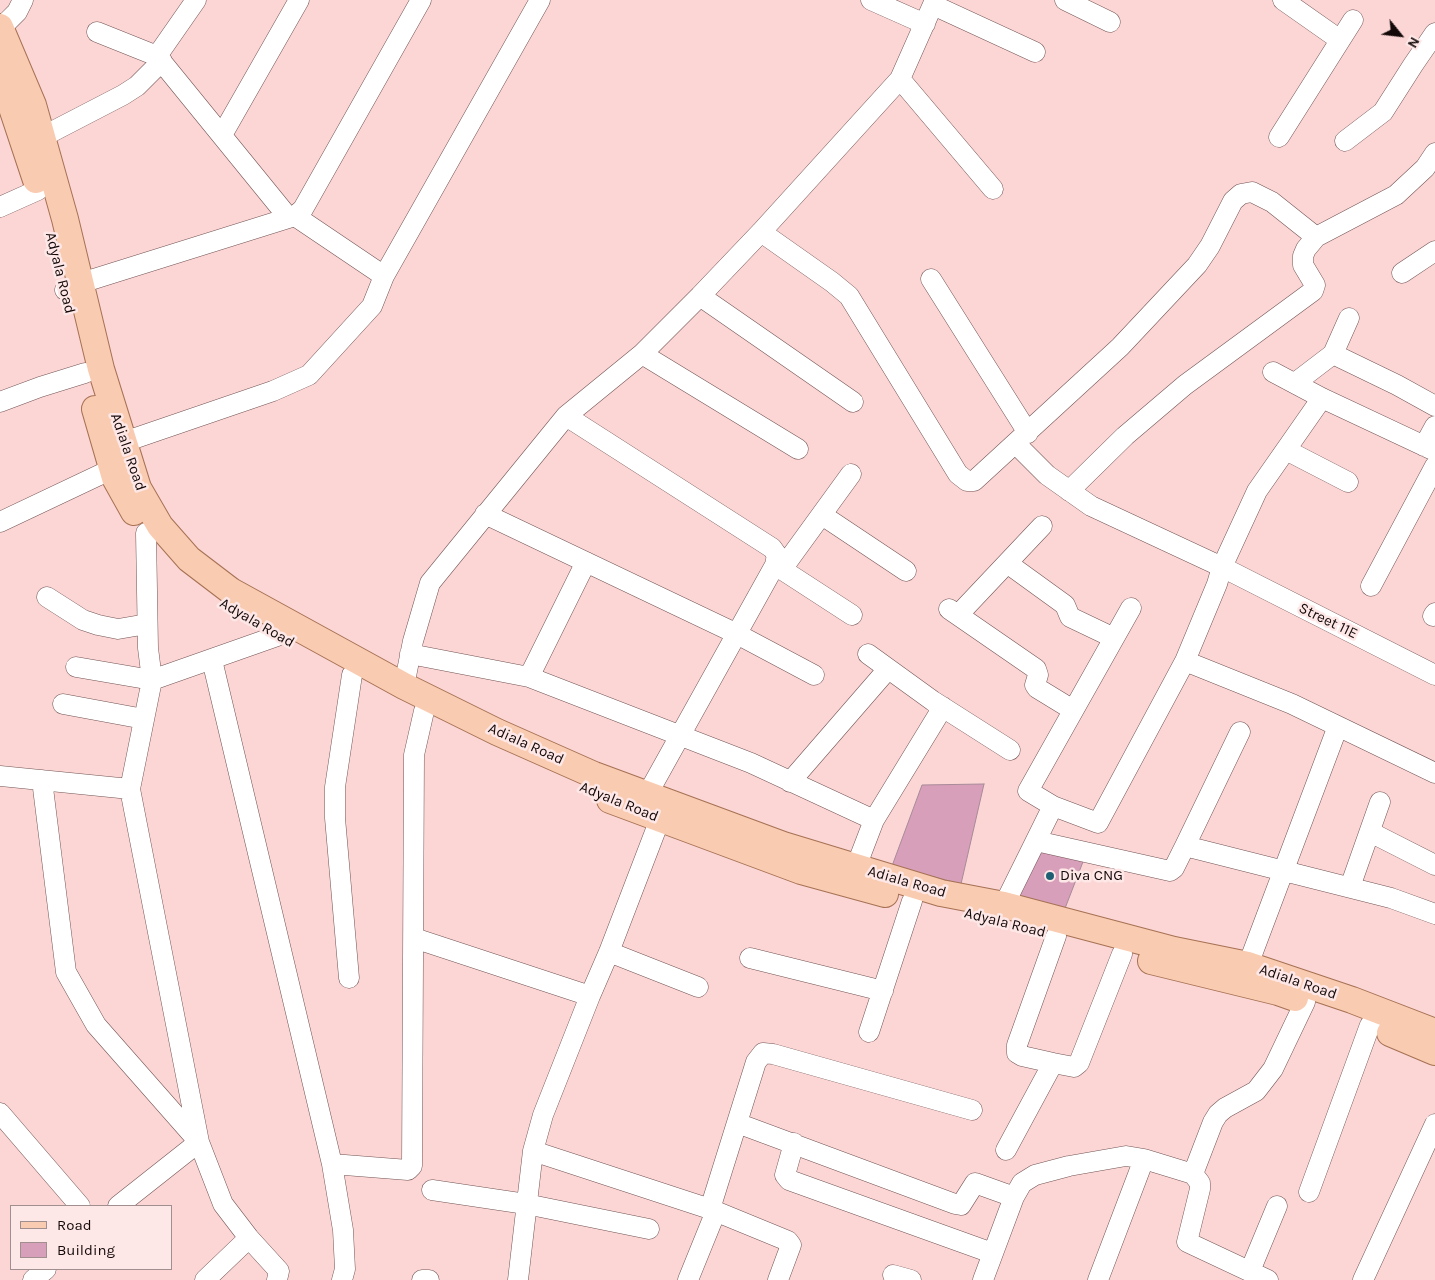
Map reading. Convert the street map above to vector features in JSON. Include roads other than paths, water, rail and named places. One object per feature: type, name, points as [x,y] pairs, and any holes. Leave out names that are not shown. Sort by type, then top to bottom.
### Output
[{"type":"main road","name":"Adiala Road","points":[[3,46],[33,105],[42,138],[73,286],[101,369],[114,454],[138,488],[160,526],[189,559],[231,591],[404,686],[497,732],[594,775],[783,845],[941,893],[1004,905],[1174,950],[1248,965],[1352,1000],[1435,1032]]},
{"type":"main road","name":"Adyala Road","points":[[3,46],[38,190],[73,286],[85,373],[114,454],[115,478],[146,533],[173,565],[203,592],[278,636],[424,712],[607,799],[660,819],[801,870],[912,901],[1056,936],[1172,968],[1278,992],[1370,1025],[1435,1052]]},
{"type":"street","points":[[3,46],[23,0]]},
{"type":"street","points":[[42,138],[124,95],[137,86],[160,59],[196,0]]},
{"type":"street","points":[[222,135],[299,0]]},
{"type":"street","points":[[73,286],[291,216],[304,209],[421,0]]},
{"type":"street","points":[[0,522],[114,454],[309,375],[372,306],[384,276],[540,0]]},
{"type":"street","points":[[871,0],[925,24]]},
{"type":"street","points":[[1065,0],[1110,22]]},
{"type":"street","points":[[1284,0],[1340,40]]},
{"type":"street","points":[[404,686],[410,654],[430,584],[566,416],[642,354],[700,296],[900,79],[934,2],[1035,52]]},
{"type":"street","points":[[1279,137],[1353,20]]},
{"type":"street","points":[[96,32],[160,59],[291,216],[384,276]]},
{"type":"street","points":[[1345,141],[1383,112],[1435,33]]},
{"type":"street","points":[[900,79],[993,188]]},
{"type":"street","points":[[1069,491],[1125,436],[1185,385],[1314,292],[1315,285],[1304,265],[1303,256],[1316,237],[1396,195],[1425,168],[1435,153]]},
{"type":"street","points":[[0,207],[38,190]]},
{"type":"street","points":[[761,232],[849,296],[958,474],[968,481],[974,481],[1120,347],[1196,265],[1210,246],[1233,201],[1241,194],[1252,192],[1272,202],[1316,237]]},
{"type":"street","points":[[1402,273],[1435,251]]},
{"type":"street","name":"Street 11E","points":[[931,279],[1022,438],[1047,475],[1091,506],[1222,567],[1435,675]]},
{"type":"street","points":[[700,296],[853,402]]},
{"type":"street","points":[[1295,383],[1333,354],[1349,318]]},
{"type":"street","points":[[642,354],[798,449]]},
{"type":"street","points":[[1333,354],[1435,406]]},
{"type":"street","points":[[1273,372],[1322,398],[1429,448],[1435,426]]},
{"type":"street","points":[[0,402],[40,386],[85,373]]},
{"type":"street","points":[[1131,608],[1028,792],[1053,806],[1098,822],[1185,661],[1217,584],[1222,567],[1257,491],[1322,398]]},
{"type":"street","points":[[566,416],[772,548],[777,555],[778,567]]},
{"type":"street","points":[[1286,450],[1348,482]]},
{"type":"street","points":[[1371,586],[1435,466]]},
{"type":"street","points":[[647,794],[736,633],[778,567],[822,515],[851,474]]},
{"type":"street","points":[[485,514],[736,633],[814,675]]},
{"type":"street","points":[[822,515],[906,571]]},
{"type":"street","points":[[1042,526],[1007,563],[953,612],[1036,669],[1038,675],[1036,688],[1073,710]]},
{"type":"street","points":[[146,533],[147,624],[152,680],[130,789],[199,1142],[223,1204],[249,1238],[280,1271],[278,1280]]},
{"type":"street","points":[[529,678],[586,562]]},
{"type":"street","points":[[1007,563],[1066,605],[1070,617],[1114,638]]},
{"type":"street","points":[[778,567],[852,615]]},
{"type":"street","points":[[47,597],[83,620],[98,625],[118,628],[147,624]]},
{"type":"street","points":[[76,667],[152,680],[278,636]]},
{"type":"street","points":[[410,654],[529,678],[751,763],[874,820]]},
{"type":"street","points":[[868,654],[942,707],[1010,750]]},
{"type":"street","points":[[212,660],[332,1164],[343,1230],[345,1269],[342,1280]]},
{"type":"street","points":[[1185,661],[1292,704],[1435,772]]},
{"type":"street","points":[[790,782],[888,669]]},
{"type":"street","points":[[349,978],[335,818],[335,787],[352,674]]},
{"type":"street","points":[[63,704],[144,719]]},
{"type":"street","points":[[856,866],[874,820],[942,707]]},
{"type":"street","points":[[332,1164],[408,1170],[412,1166],[414,755],[424,712]]},
{"type":"street","points":[[1248,965],[1338,726]]},
{"type":"street","points":[[1036,841],[1170,871],[1174,868],[1240,732]]},
{"type":"street","points":[[0,776],[130,789]]},
{"type":"street","points":[[42,780],[66,972],[96,1026],[199,1142]]},
{"type":"street","points":[[1350,887],[1380,802]]},
{"type":"street","points":[[1004,905],[1053,806]]},
{"type":"street","points":[[518,1280],[533,1151],[544,1115],[660,819]]},
{"type":"street","points":[[1370,832],[1435,864]]},
{"type":"street","points":[[1185,846],[1391,898],[1435,914]]},
{"type":"street","points":[[869,1032],[912,901]]},
{"type":"street","points":[[1056,936],[1017,1045],[1017,1053],[1022,1056],[1074,1067],[1079,1063],[1122,954]]},
{"type":"street","points":[[414,938],[590,996]]},
{"type":"street","points":[[609,952],[698,988]]},
{"type":"street","points":[[750,958],[883,991]]},
{"type":"street","points":[[1193,1174],[1213,1122],[1225,1108],[1256,1091],[1273,1069],[1305,1002]]},
{"type":"street","points":[[1309,1192],[1370,1025]]},
{"type":"street","points":[[688,1280],[713,1210],[756,1062],[763,1053],[773,1054],[972,1110]]},
{"type":"street","points":[[1006,1150],[1053,1062]]},
{"type":"street","points":[[0,1113],[79,1205]]},
{"type":"street","points":[[737,1123],[955,1204],[961,1205],[975,1183],[1014,1197]]},
{"type":"street","points":[[1363,1280],[1435,1124]]},
{"type":"street","points":[[119,1205],[199,1142]]},
{"type":"street","points":[[794,1143],[785,1175],[789,1180],[992,1253]]},
{"type":"street","points":[[533,1151],[713,1210],[788,1241],[791,1245],[778,1280]]},
{"type":"street","points":[[983,1280],[1014,1197],[1022,1183],[1035,1175],[1069,1166],[1126,1156],[1144,1159],[1193,1174],[1200,1183],[1200,1189],[1187,1242],[1242,1272],[1268,1280]]},
{"type":"street","points":[[1098,1280],[1144,1159]]},
{"type":"street","points":[[432,1190],[526,1204],[649,1229]]},
{"type":"street","points":[[1242,1272],[1277,1206]]},
{"type":"street","points":[[205,1280],[249,1238]]},
{"type":"street","points":[[33,1280],[45,1270]]},
{"type":"street","points":[[422,1280],[429,1280]]},
{"type":"place","name":"Diva CNG","points":[[1050,876]]}]
